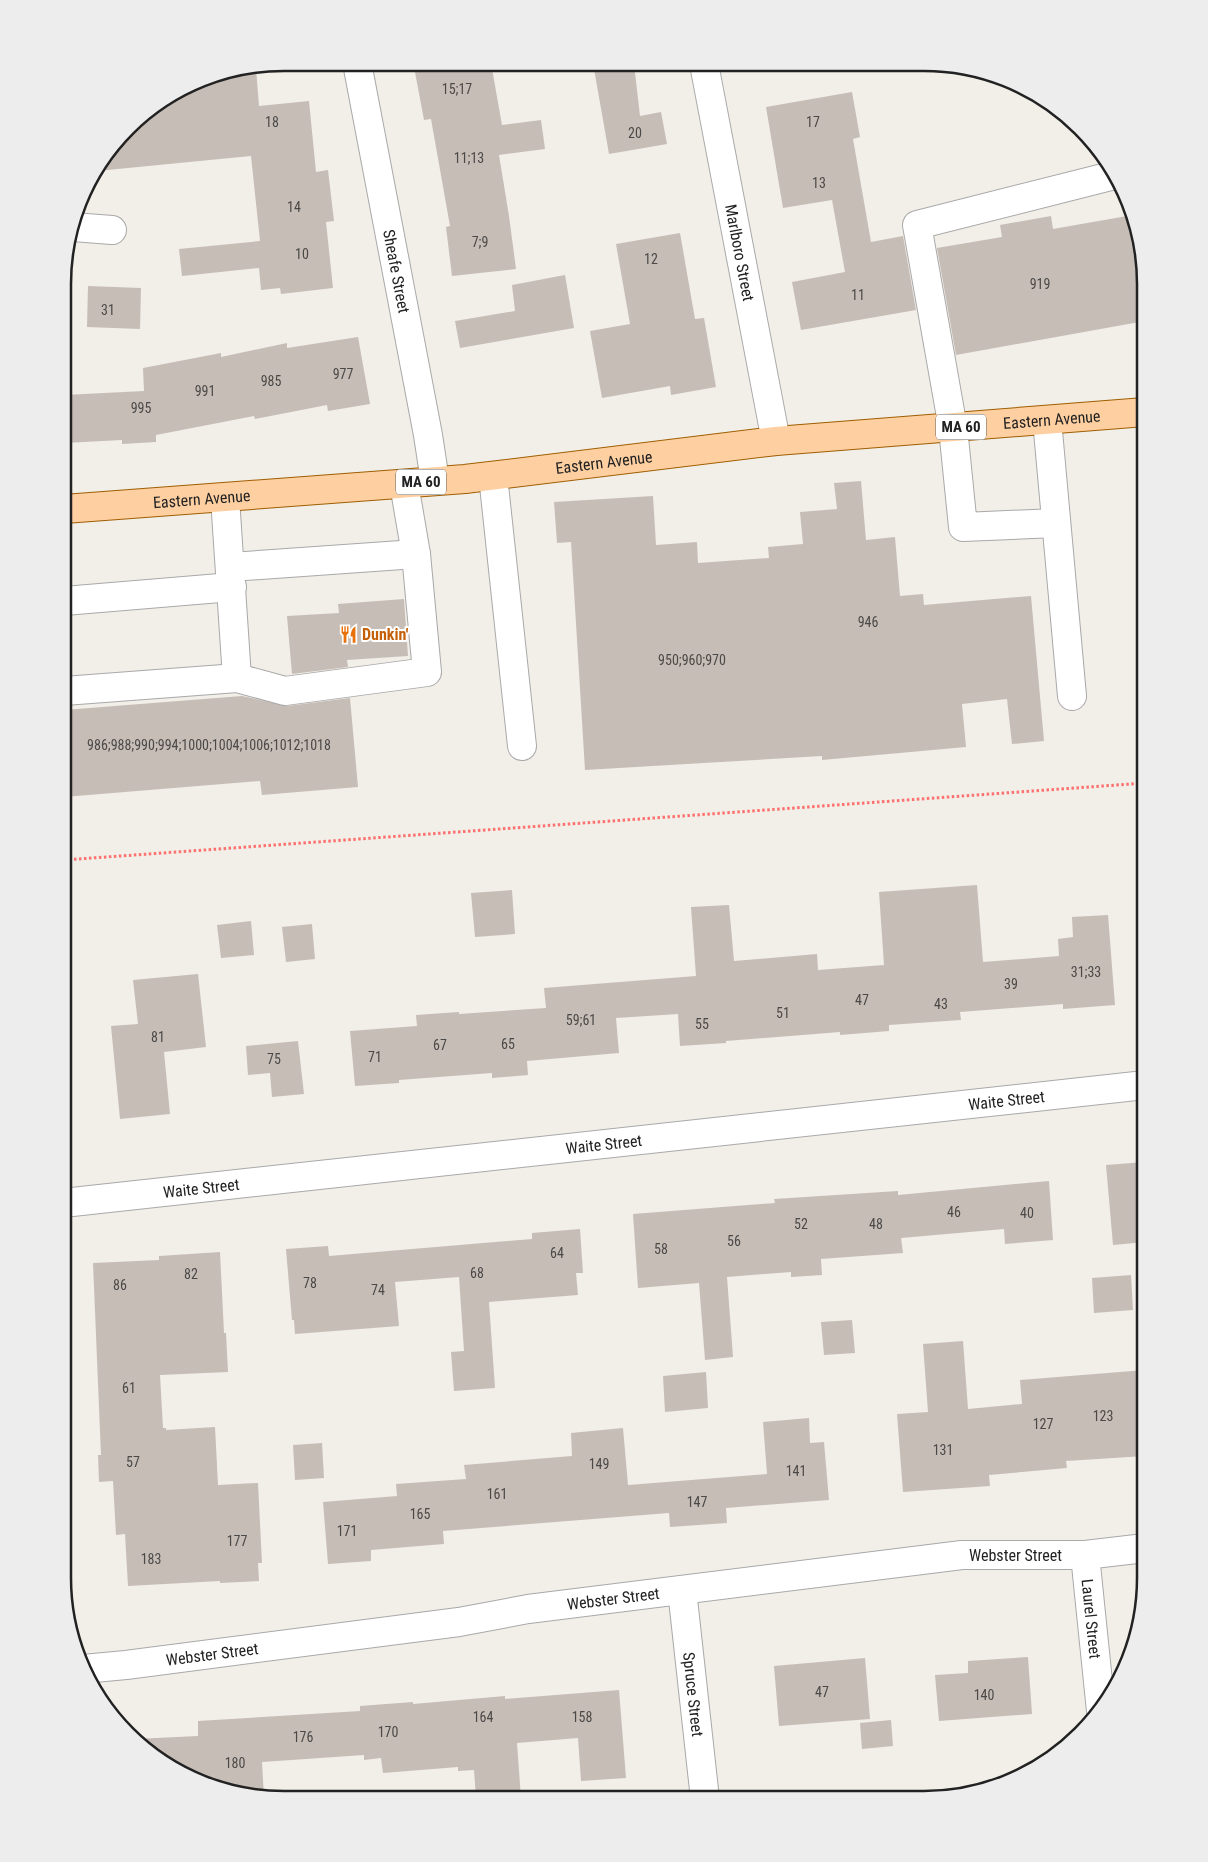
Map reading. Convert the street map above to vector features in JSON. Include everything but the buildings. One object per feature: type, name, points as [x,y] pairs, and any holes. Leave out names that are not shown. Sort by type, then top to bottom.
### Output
[{"type":"main road","name":"Eastern Avenue","points":[[71,509],[404,484],[493,476],[776,441],[1137,413]]},
{"type":"street","name":"Sheafe Street","points":[[360,71],[425,418],[435,481]]},
{"type":"street","name":"Marlboro Street","points":[[705,71],[776,441]]},
{"type":"street","points":[[1056,523],[963,527],[953,428],[918,225],[1107,177]]},
{"type":"street","points":[[79,227],[112,230]]},
{"type":"street","points":[[1047,420],[1072,696]]},
{"type":"street","points":[[493,476],[522,746]]},
{"type":"street","points":[[71,691],[237,678],[285,691],[427,672],[416,554],[404,484]]},
{"type":"street","points":[[225,498],[237,678]]},
{"type":"street","points":[[71,600],[231,577],[416,554]]},
{"type":"street","name":"Waite Street","points":[[71,1202],[1137,1086]]},
{"type":"street","name":"Webster Street","points":[[91,1668],[459,1622],[528,1609],[962,1555],[1085,1555],[1137,1549]]},
{"type":"street","name":"Laurel Street","points":[[1085,1555],[1100,1698]]},
{"type":"street","name":"Spruce Street","points":[[682,1590],[704,1791]]},
{"type":"path","points":[[71,860],[1137,784]]},
{"type":"place","name":"Dunkin'","points":[[348,634]]}]
